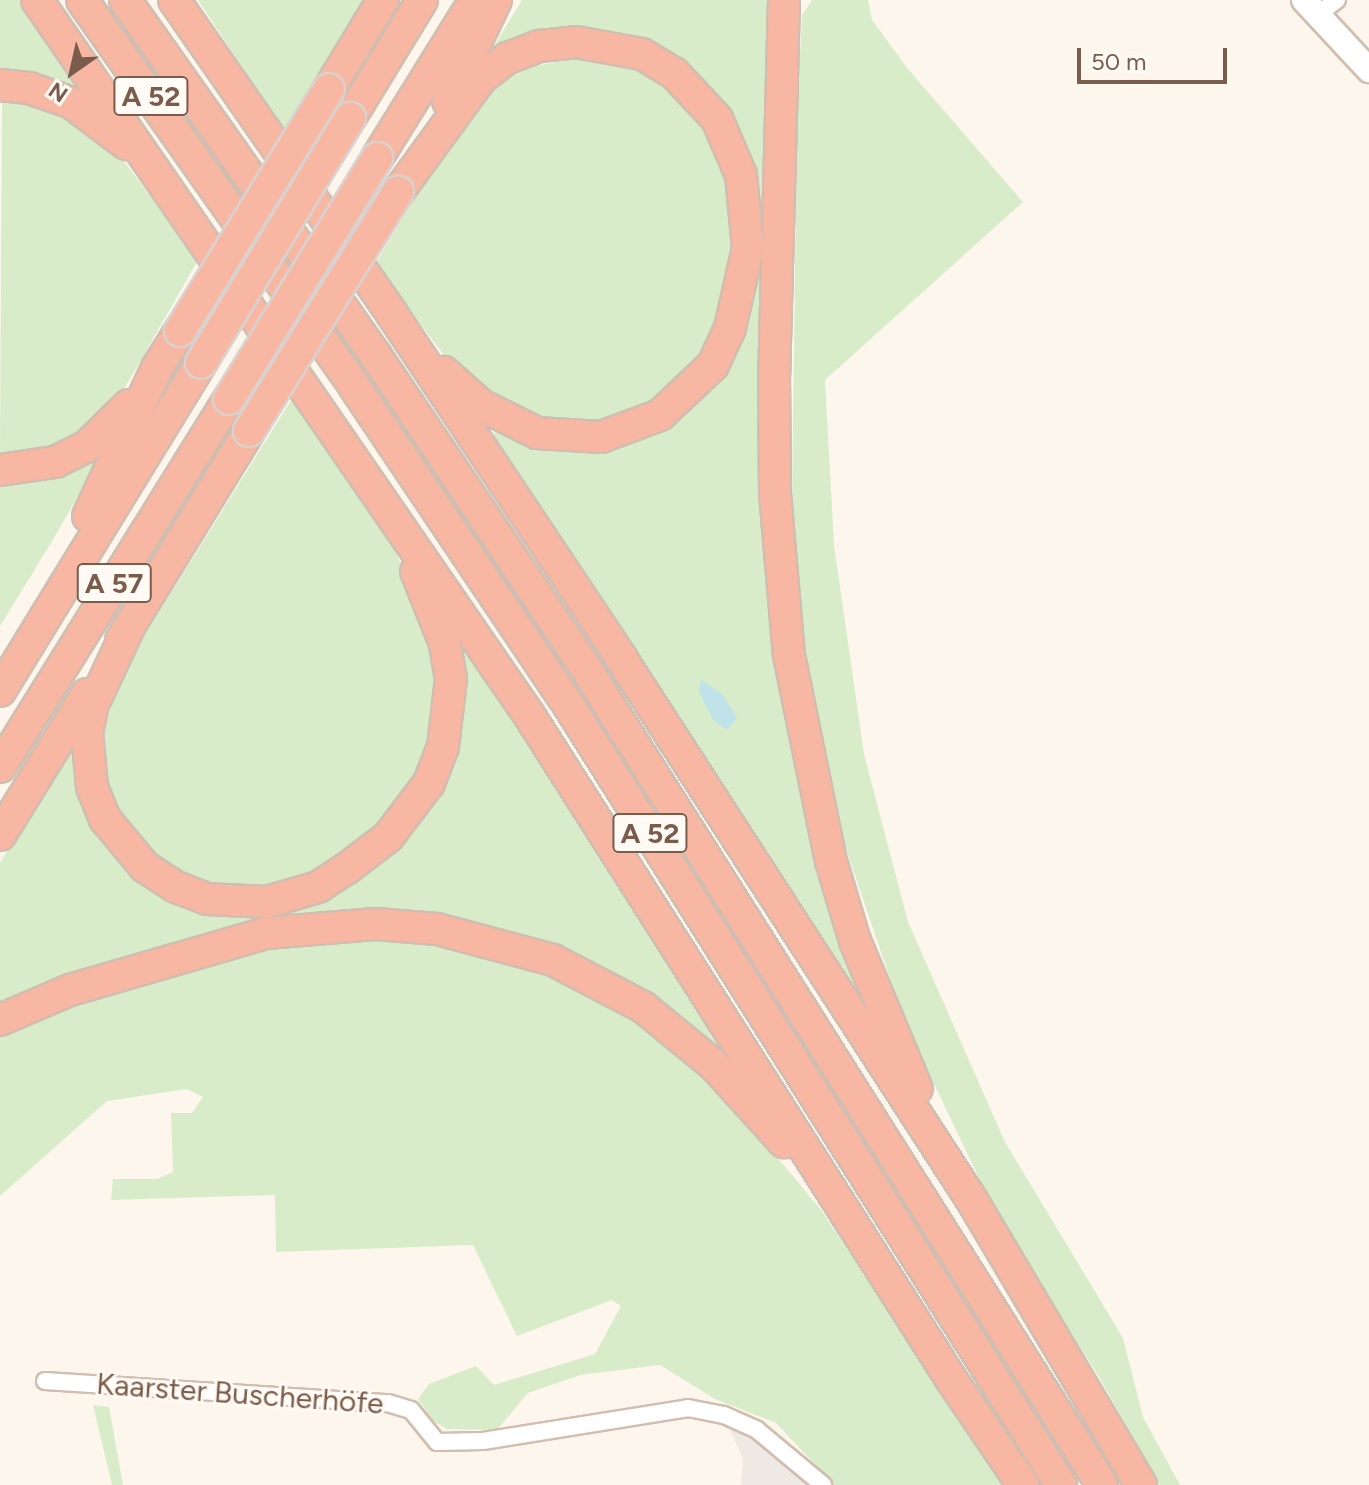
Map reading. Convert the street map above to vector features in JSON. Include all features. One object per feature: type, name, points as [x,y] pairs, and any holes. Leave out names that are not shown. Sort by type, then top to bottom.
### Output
[{"type":"highway","points":[[37,0],[380,493],[529,715],[1023,1485]]},
{"type":"highway","name":"A 52","points":[[82,0],[283,283],[564,698],[1061,1485]]},
{"type":"highway","name":"A 52","points":[[125,0],[376,356],[590,675],[1102,1485]]},
{"type":"highway","points":[[174,0],[392,314],[973,1202],[1141,1485]]},
{"type":"highway","points":[[183,0],[202,37]]},
{"type":"highway","points":[[0,470],[55,462],[86,447],[107,431],[157,368],[383,0]]},
{"type":"highway","name":"A 57","points":[[0,691],[422,0]]},
{"type":"highway","name":"A 57","points":[[0,767],[475,0]]},
{"type":"highway","points":[[423,154],[496,0]]},
{"type":"highway","points":[[784,0],[774,390],[779,561],[789,655],[813,792],[855,941],[894,1040],[973,1202]]},
{"type":"highway","points":[[0,835],[398,192],[462,99],[508,58],[540,46],[576,42],[642,54],[698,95],[730,146],[748,212],[742,289],[713,365],[689,393],[660,415],[601,437],[567,438],[507,422],[454,382],[392,314]]},
{"type":"highway","points":[[0,85],[52,94],[83,109],[167,185]]},
{"type":"highway","points":[[29,644],[157,368]]},
{"type":"highway","points":[[131,623],[93,704],[87,732],[92,787],[123,845],[176,887],[207,899],[267,902],[318,887],[388,837],[412,810],[443,747],[451,710],[444,641],[380,493]]},
{"type":"highway","points":[[0,1020],[70,990],[266,933],[376,924],[437,929],[500,943],[600,981],[681,1035],[753,1106],[863,1239]]},
{"type":"main road","points":[[1310,8],[1369,70]]},
{"type":"street","points":[[1310,8],[1337,0]]},
{"type":"street","name":"Kaarster Buscherhöfe","points":[[45,1381],[388,1403],[411,1410],[437,1442],[483,1441],[688,1408],[724,1415],[757,1430],[823,1485]]},
{"type":"shaded area","points":[[728,1425],[776,1453],[810,1485],[741,1485],[743,1459]]},
{"type":"green space","points":[[0,0],[19,0],[79,81],[75,89],[52,79],[0,73]]},
{"type":"green space","points":[[198,0],[366,0],[284,131]]},
{"type":"green space","points":[[522,0],[776,0],[767,491],[876,1023],[493,435],[499,428],[555,445],[706,386],[749,167],[639,44],[488,56]]},
{"type":"green space","points":[[812,0],[868,0],[872,20],[908,69],[1023,202],[825,380],[834,545],[864,754],[908,922],[1005,1142],[1123,1338],[1143,1417],[1180,1485],[1160,1485],[1099,1377],[996,1214],[905,1023],[842,837],[818,735],[801,617],[792,501],[797,116],[802,15]]},
{"type":"green space","points":[[578,59],[617,62],[655,78],[682,98],[718,154],[728,183],[734,244],[716,325],[697,360],[649,404],[615,418],[578,423],[535,418],[500,403],[453,367],[375,264],[466,113],[493,86],[533,66]]},
{"type":"green space","points":[[2,100],[46,106],[120,156],[198,260],[122,393],[77,437],[51,449],[0,456]]},
{"type":"green space","points":[[296,392],[393,544],[432,641],[437,679],[426,760],[380,824],[317,872],[259,890],[208,885],[158,860],[118,812],[104,773],[104,720],[122,672]]},
{"type":"green space","points":[[99,458],[0,626],[0,482],[43,479]]},
{"type":"green space","points":[[466,644],[733,1060],[729,1063],[649,999],[376,916],[0,1010],[0,863],[74,738],[141,877],[295,906],[451,765],[462,720],[457,646]]},
{"type":"green space","points":[[369,938],[473,951],[525,965],[632,1016],[713,1080],[821,1210],[1006,1485],[834,1485],[776,1423],[715,1399],[660,1365],[580,1375],[528,1393],[497,1430],[447,1429],[433,1421],[418,1399],[429,1384],[476,1366],[494,1385],[595,1354],[621,1306],[612,1300],[517,1336],[473,1245],[276,1252],[275,1195],[111,1200],[113,1179],[157,1179],[173,1172],[171,1113],[192,1113],[203,1097],[187,1089],[107,1101],[0,1196],[0,1037],[81,1002],[274,946]]},
{"type":"green space","points":[[93,1405],[109,1407],[123,1485],[112,1485]]},
{"type":"water","points":[[701,679],[723,695],[737,718],[727,730],[713,720],[699,692]]}]
